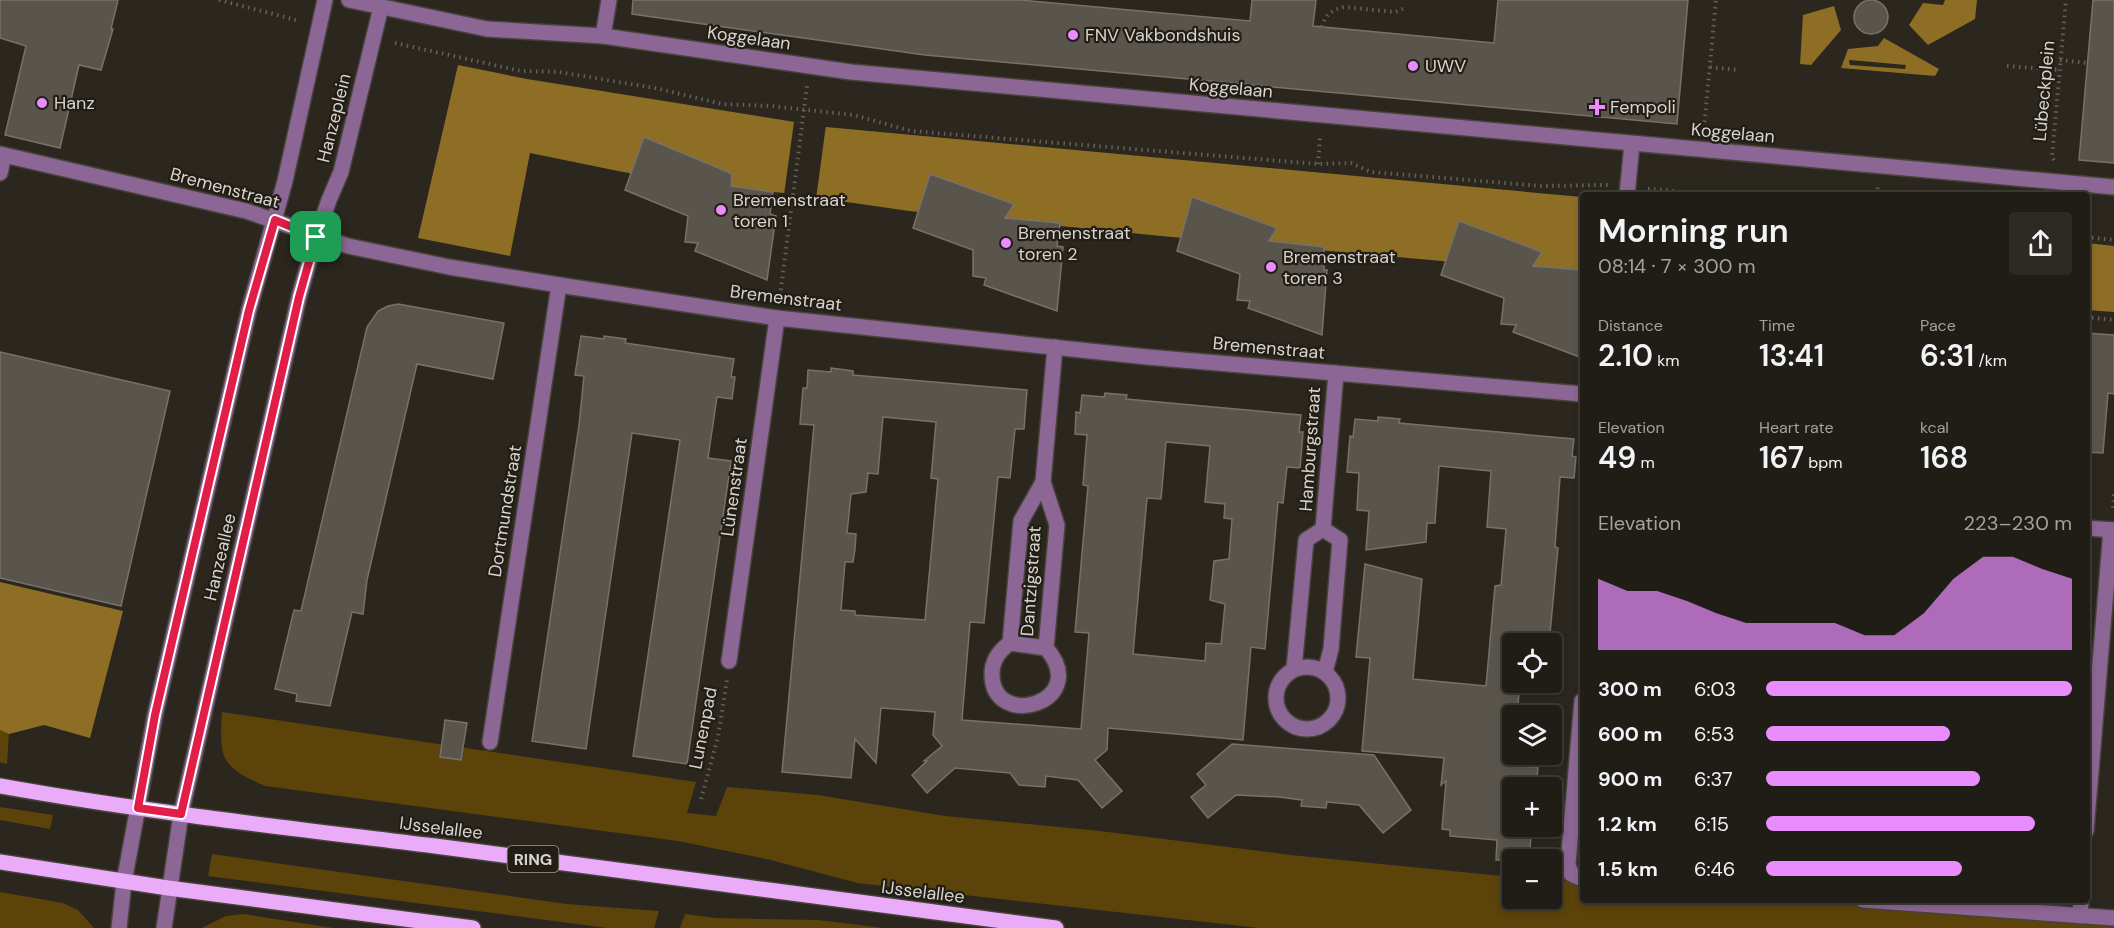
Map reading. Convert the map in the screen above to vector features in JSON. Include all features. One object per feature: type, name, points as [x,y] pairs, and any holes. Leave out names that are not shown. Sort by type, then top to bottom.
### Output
[{"type":"main road","name":"IJsselallee","points":[[0,786],[181,814],[1056,928]]},
{"type":"main road","points":[[0,862],[124,882],[473,928]]},
{"type":"street","name":"Hanzeplein","points":[[275,220],[326,0]]},
{"type":"street","name":"Koggelaan","points":[[349,0],[487,29],[603,36],[810,67],[2114,187]]},
{"type":"street","points":[[603,36],[609,0]]},
{"type":"street","name":"Hanzeplein","points":[[316,237],[341,171],[381,7]]},
{"type":"street","points":[[1628,191],[1632,144]]},
{"type":"street","points":[[0,173],[2,155]]},
{"type":"street","name":"Bremenstraat","points":[[2,155],[246,210],[316,237],[348,246],[449,267],[777,318],[1147,357],[1580,394]]},
{"type":"street","name":"Hanzeallee","points":[[119,928],[124,882],[155,715],[244,333],[275,220]]},
{"type":"street","name":"Hanzeallee","points":[[164,928],[168,888],[181,814],[296,309],[316,237]]},
{"type":"street","name":"Dortmundstraat","points":[[490,742],[559,285]]},
{"type":"street","name":"Lünenstraat","points":[[729,661],[777,318]]},
{"type":"street","name":"Dantzigstraat","points":[[1046,648],[1058,525],[1043,482],[1054,346]]},
{"type":"street","name":"Hamburgstraat","points":[[1323,529],[1335,373]]},
{"type":"street","name":"Dantzigstraat","points":[[1010,643],[1021,521],[1043,482]]},
{"type":"street","points":[[2090,528],[2112,530],[2090,785]]},
{"type":"street","name":"Hamburgstraat","points":[[1323,529],[1340,540],[1331,650],[1325,672],[1336,688],[1338,699],[1336,710],[1323,725],[1306,729],[1289,724],[1278,710],[1276,703],[1280,683],[1286,674],[1294,669],[1306,540],[1323,529]]},
{"type":"street","name":"Dantzigstraat","points":[[1010,643],[1046,648],[1058,665],[1056,687],[1041,702],[1021,706],[1011,703],[995,689],[992,679],[995,658],[1010,643]]},
{"type":"street","points":[[1294,669],[1325,672]]},
{"type":"street","points":[[1577,877],[1568,864],[1580,724]]},
{"type":"street","points":[[1904,903],[2114,918]]},
{"type":"street","points":[[2080,916],[2081,903]]},
{"type":"path","points":[[219,0],[319,26]]},
{"type":"path","points":[[1702,150],[1716,0]]},
{"type":"path","name":"Lübeckplein","points":[[2062,182],[2062,172],[2052,157],[2066,0]]},
{"type":"path","points":[[1322,27],[1329,13],[1335,9],[1395,12],[1406,8]]},
{"type":"path","points":[[373,38],[521,71],[570,74],[660,89],[722,104],[854,115],[912,131],[1318,164],[1351,164],[1371,171],[1541,186],[1599,184],[1628,191],[1669,190],[1677,192]]},
{"type":"path","points":[[2061,60],[2088,63]]},
{"type":"path","points":[[2007,66],[2060,70]]},
{"type":"path","points":[[777,318],[810,67]]},
{"type":"path","points":[[1710,67],[1738,70]]},
{"type":"path","points":[[2090,237],[2114,240]]},
{"type":"path","points":[[2090,317],[2114,320]]},
{"type":"path","name":"Lunenpad","points":[[701,799],[718,737],[729,661]]},
{"type":"shaded area","points":[[1945,0],[1977,0],[1975,19],[1928,45],[1909,25],[1923,3],[1943,5]]},
{"type":"shaded area","points":[[1834,6],[1841,30],[1811,65],[1800,64],[1803,15]]},
{"type":"shaded area","points":[[1884,38],[1939,69],[1935,76],[1841,68],[1848,49],[1878,46]],"holes":[[[1850,60],[1906,65],[1905,69],[1850,65]]]},
{"type":"shaded area","points":[[458,65],[527,79],[826,127],[1580,197],[1580,269],[1509,267],[909,211],[784,193],[707,186],[530,153],[510,256],[418,238]]},
{"type":"shaded area","points":[[2090,243],[2114,246],[2114,312],[2090,310]]},
{"type":"shaded area","points":[[0,582],[123,611],[90,738],[44,725],[9,734],[0,730]]},
{"type":"shaded area","points":[[222,712],[696,782],[687,813],[716,816],[727,787],[818,795],[945,816],[1502,876],[1502,909],[1562,909],[1562,881],[1580,882],[1580,903],[1832,903],[2114,922],[2114,928],[1259,928],[857,883],[771,860],[678,841],[265,786],[231,767],[223,751]]},
{"type":"shaded area","points":[[0,730],[9,734],[7,764],[0,762]]},
{"type":"shaded area","points":[[0,807],[53,815],[50,829],[0,820]]},
{"type":"shaded area","points":[[212,854],[566,904],[659,911],[654,928],[607,928],[208,876]]},
{"type":"shaded area","points":[[0,892],[63,903],[78,910],[94,928],[0,928]]},
{"type":"shaded area","points":[[243,914],[333,928],[202,928],[226,916]]},
{"type":"shaded area","points":[[685,914],[716,918],[818,920],[884,928],[680,928]]},
{"type":"pier","points":[[794,122],[826,125],[816,199],[784,195]]},
{"type":"building","name":"Hanz","points":[[0,0],[118,0],[111,29],[113,29],[101,70],[79,65],[60,148],[5,135],[26,46],[0,38]]},
{"type":"building","points":[[633,0],[1020,0],[1250,21],[1252,0],[1316,0],[1313,26],[1494,43],[1498,0],[1688,0],[1677,124],[925,55],[632,14]]},
{"type":"building","points":[[1871,0],[1883,5],[1888,17],[1883,29],[1871,34],[1859,29],[1854,17],[1859,5]]},
{"type":"building","points":[[2093,0],[2114,0],[2114,163],[2079,160]]},
{"type":"building","name":"Bremenstraat toren 1","points":[[644,137],[728,172],[732,175],[731,186],[773,192],[770,214],[776,216],[767,280],[695,251],[698,243],[685,242],[688,216],[625,190]]},
{"type":"building","name":"Bremenstraat toren 2","points":[[930,174],[1014,204],[1005,218],[1060,223],[1057,246],[1063,247],[1057,311],[984,285],[986,278],[973,276],[973,250],[913,228]]},
{"type":"building","name":"Bremenstraat toren 3","points":[[1192,197],[1277,228],[1269,241],[1324,247],[1324,270],[1327,270],[1322,335],[1248,308],[1250,301],[1237,300],[1240,274],[1177,251]]},
{"type":"building","points":[[1459,221],[1542,252],[1533,266],[1580,270],[1580,357],[1513,332],[1516,325],[1501,324],[1504,298],[1441,275]]},
{"type":"building","points":[[398,304],[504,323],[493,379],[417,364],[367,580],[363,614],[352,612],[330,706],[296,701],[297,694],[275,689],[294,610],[301,611],[367,327],[378,311]]},
{"type":"building","points":[[2090,333],[2114,335],[2114,394],[2108,393],[2103,453],[2090,452]]},
{"type":"building","points":[[581,336],[626,339],[625,343],[734,359],[731,377],[735,377],[732,399],[717,397],[708,458],[731,461],[687,764],[633,756],[680,440],[632,433],[586,749],[532,741],[579,425],[584,376],[575,375]]},
{"type":"building","points":[[0,352],[170,391],[121,606],[0,578]]},
{"type":"building","points":[[831,368],[853,371],[853,375],[1027,390],[1024,429],[1015,429],[1010,478],[998,477],[984,623],[970,622],[962,720],[1081,729],[1089,633],[1075,632],[1088,486],[1083,485],[1087,435],[1075,434],[1076,412],[1080,413],[1082,395],[1104,397],[1105,393],[1127,395],[1126,399],[1301,415],[1299,432],[1303,432],[1300,468],[1287,467],[1283,503],[1278,502],[1265,649],[1251,647],[1243,740],[1108,728],[1107,750],[1095,760],[1122,791],[1102,808],[1078,780],[1046,776],[1045,787],[1019,785],[1010,773],[955,768],[927,793],[912,775],[942,746],[933,735],[935,712],[881,708],[876,763],[855,739],[851,778],[782,772],[814,425],[800,424],[803,388],[807,388],[808,370],[831,372]],"holes":[[[883,417],[936,422],[931,478],[938,479],[925,620],[855,615],[855,611],[841,610],[845,562],[853,562],[855,549],[856,534],[847,533],[851,494],[866,492],[868,473],[878,474]],[[1166,442],[1210,446],[1205,502],[1225,504],[1224,518],[1232,519],[1229,559],[1214,561],[1210,600],[1225,604],[1221,644],[1206,643],[1205,661],[1133,654],[1147,498],[1161,499]]]},
{"type":"building","points":[[1378,417],[1400,419],[1399,423],[1574,439],[1572,456],[1576,457],[1574,478],[1560,477],[1555,547],[1558,548],[1550,633],[1502,633],[1502,693],[1519,693],[1518,705],[1502,705],[1502,765],[1538,767],[1537,777],[1502,777],[1502,837],[1531,837],[1530,849],[1502,849],[1502,860],[1496,860],[1497,840],[1450,836],[1450,830],[1442,829],[1446,781],[1441,785],[1444,758],[1362,751],[1370,658],[1356,657],[1365,564],[1422,579],[1413,679],[1486,686],[1495,586],[1501,585],[1506,529],[1487,527],[1491,471],[1439,466],[1435,523],[1427,523],[1426,542],[1366,550],[1369,511],[1357,510],[1359,473],[1347,472],[1350,436],[1353,437],[1355,419],[1378,421]]},
{"type":"building","points":[[445,720],[467,723],[461,760],[440,757]]},
{"type":"building","points":[[1232,744],[1374,755],[1411,810],[1383,833],[1359,805],[1327,802],[1326,808],[1301,806],[1302,800],[1236,795],[1208,818],[1191,797],[1206,785],[1197,774]]},
{"type":"place","name":"FNV Vakbondshuis","points":[[1073,35]]},
{"type":"place","name":"UWV","points":[[1413,66]]},
{"type":"place","name":"Hanz","points":[[42,103]]},
{"type":"place","name":"Fempoli","points":[[1597,107]]},
{"type":"place","name":"Bremenstraat toren 1","points":[[721,210]]},
{"type":"place","name":"Bremenstraat toren 2","points":[[1006,243]]},
{"type":"place","name":"Bremenstraat toren 3","points":[[1271,267]]},
{"type":"route","points":[[275,220],[316,237],[299,297],[181,814],[138,808],[155,715],[249,310],[275,220]]}]
